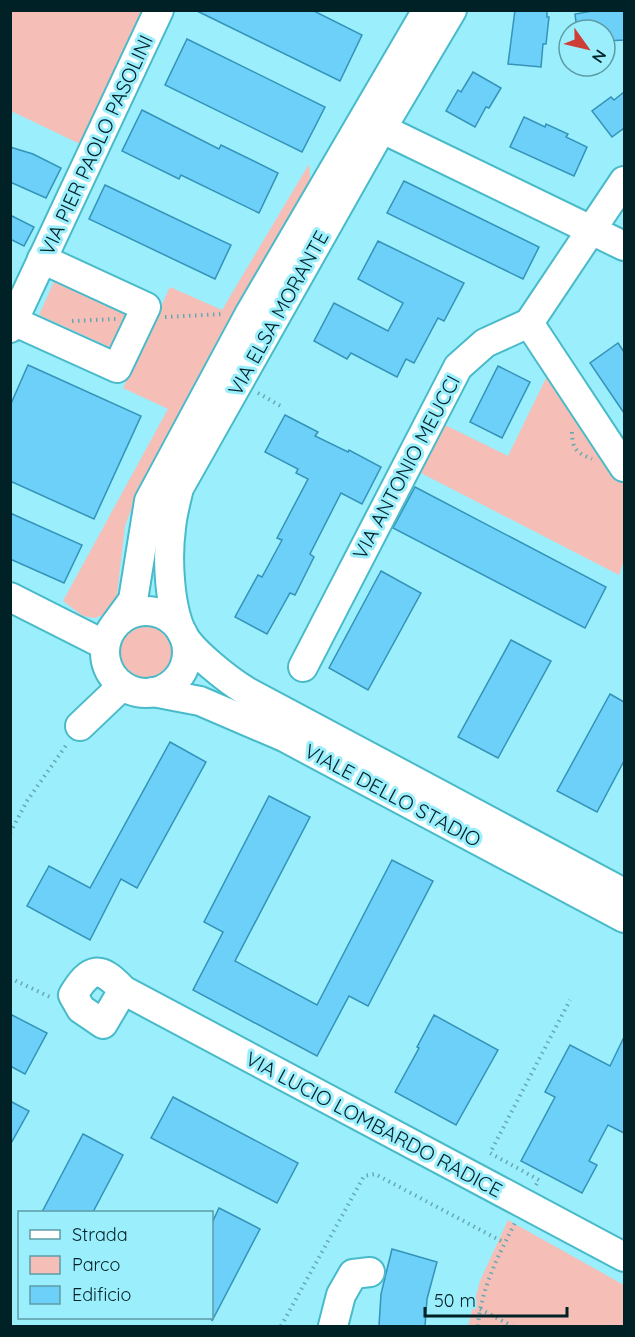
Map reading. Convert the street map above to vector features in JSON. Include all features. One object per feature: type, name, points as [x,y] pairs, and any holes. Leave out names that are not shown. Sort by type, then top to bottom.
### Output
[{"type":"street","name":"VIA PIER PAOLO PASOLINI","points":[[12,324],[28,274],[159,10]]},
{"type":"street","name":"VIA ELSA MORANTE","points":[[102,636],[133,600],[149,501],[262,316],[373,124],[427,10]]},
{"type":"street","name":"VIA ELSA MORANTE","points":[[373,124],[452,10]]},
{"type":"street","points":[[373,124],[624,246]]},
{"type":"street","points":[[624,181],[593,231],[529,323],[624,467]]},
{"type":"street","points":[[12,324],[117,368],[146,307],[28,274]]},
{"type":"street","name":"VIA ELSA MORANTE","points":[[182,634],[173,596],[170,567],[171,528],[179,488],[239,382],[262,316]]},
{"type":"street","name":"VIA ANTONIO MEUCCI","points":[[303,667],[459,367],[484,343],[529,323]]},
{"type":"street","points":[[10,597],[102,636]]},
{"type":"street","points":[[134,612],[159,613],[174,622],[182,634],[186,649],[185,662],[180,675],[164,688],[153,692],[138,692],[122,686],[111,674],[105,659],[102,636],[121,619],[134,612]]},
{"type":"street","name":"VIALE DELLO STADIO","points":[[182,634],[231,681],[272,707],[624,893]]},
{"type":"street","points":[[80,726],[122,686]]},
{"type":"street","name":"VIALE DELLO STADIO","points":[[153,692],[200,701],[284,737],[624,918]]},
{"type":"street","name":"VIA LUCIO LOMBARDO RADICE","points":[[73,995],[83,979],[90,973],[99,972],[123,990],[624,1257]]},
{"type":"street","points":[[73,995],[81,1009],[103,1024],[123,990]]},
{"type":"street","points":[[333,1326],[341,1295],[353,1274],[370,1272]]},
{"type":"path","points":[[239,382],[284,408]]},
{"type":"path","points":[[10,833],[27,801],[80,726]]},
{"type":"path","points":[[10,978],[49,998],[73,995]]},
{"type":"path","points":[[478,1326],[480,1309],[491,1274],[524,1204],[539,1180],[490,1153],[570,1000]]},
{"type":"path","points":[[281,1326],[364,1176],[375,1174],[505,1243]]},
{"type":"path","points":[[480,1309],[512,1326]]},
{"type":"green space","points":[[10,11],[143,11],[80,144],[11,111]]},
{"type":"green space","points":[[309,164],[311,188],[136,497],[125,526],[116,603],[104,615],[94,618],[83,616],[63,601],[168,409],[123,388],[170,287],[222,310]]},
{"type":"green space","points":[[56,277],[135,314],[118,351],[39,315]]},
{"type":"green space","points":[[549,372],[624,485],[624,560],[619,575],[417,471],[441,423],[508,456]]},
{"type":"green space","points":[[146,621],[167,630],[176,651],[167,672],[146,681],[125,672],[116,651],[125,630]]},
{"type":"green space","points":[[508,1220],[624,1285],[624,1326],[468,1326],[480,1281]]},
{"type":"building","points":[[195,10],[312,10],[362,35],[340,81]]},
{"type":"building","points":[[515,10],[547,10],[547,17],[549,17],[541,67],[508,64]]},
{"type":"building","points":[[598,10],[624,10],[624,40],[617,40],[617,18],[576,18],[575,14]]},
{"type":"building","points":[[187,39],[325,107],[302,152],[165,85]]},
{"type":"building","points":[[473,72],[501,88],[489,108],[486,107],[475,127],[446,111],[458,90],[461,92]]},
{"type":"building","points":[[624,92],[624,128],[612,137],[592,111],[611,97],[614,100]]},
{"type":"building","points":[[142,110],[219,149],[221,145],[278,173],[259,213],[181,175],[179,179],[122,151]]},
{"type":"building","points":[[524,117],[568,134],[566,137],[587,147],[574,176],[510,147]]},
{"type":"building","points":[[10,147],[33,154],[61,168],[46,198],[10,182]]},
{"type":"building","points":[[404,181],[539,247],[523,279],[387,213]]},
{"type":"building","points":[[105,185],[231,245],[215,279],[89,219]]},
{"type":"building","points":[[10,215],[34,227],[24,246],[10,239]]},
{"type":"building","points":[[378,241],[464,283],[444,321],[438,318],[414,363],[406,359],[397,377],[351,353],[347,359],[314,341],[334,303],[388,331],[403,303],[358,279]]},
{"type":"building","points":[[618,343],[624,352],[624,413],[590,363]]},
{"type":"building","points":[[28,365],[141,416],[94,519],[10,481],[10,406]]},
{"type":"building","points":[[498,366],[530,382],[502,438],[470,422]]},
{"type":"building","points":[[285,415],[318,432],[315,436],[381,467],[362,504],[341,493],[310,554],[314,557],[295,595],[290,593],[267,634],[235,617],[258,575],[262,577],[282,540],[277,538],[308,479],[296,473],[298,469],[265,452]]},
{"type":"building","points":[[415,487],[606,587],[585,628],[393,528]]},
{"type":"building","points":[[10,513],[82,545],[64,583],[10,559]]},
{"type":"building","points":[[381,571],[421,593],[368,690],[329,668]]},
{"type":"building","points":[[511,640],[551,661],[498,758],[458,737]]},
{"type":"building","points":[[610,694],[624,702],[624,761],[597,812],[557,791]]},
{"type":"building","points":[[170,742],[206,762],[137,888],[121,879],[90,940],[27,906],[49,866],[90,888]]},
{"type":"building","points":[[269,796],[310,817],[235,961],[317,1005],[392,860],[433,881],[368,1006],[349,996],[317,1056],[193,990],[223,932],[204,922]]},
{"type":"building","points":[[10,1014],[47,1033],[25,1074],[10,1066]]},
{"type":"building","points":[[434,1015],[498,1050],[456,1125],[395,1092]]},
{"type":"building","points":[[624,1037],[624,1133],[608,1125],[589,1161],[597,1165],[582,1193],[521,1161],[555,1097],[545,1092],[570,1045],[610,1066]]},
{"type":"building","points":[[173,1097],[298,1163],[277,1203],[151,1138]]},
{"type":"building","points":[[10,1101],[29,1111],[10,1145]]},
{"type":"building","points":[[83,1134],[123,1155],[94,1211],[43,1211]]},
{"type":"building","points":[[219,1208],[260,1229],[212,1321],[213,1319],[213,1221]]},
{"type":"building","points":[[392,1249],[437,1262],[427,1299],[425,1326],[379,1326],[381,1294]]}]
